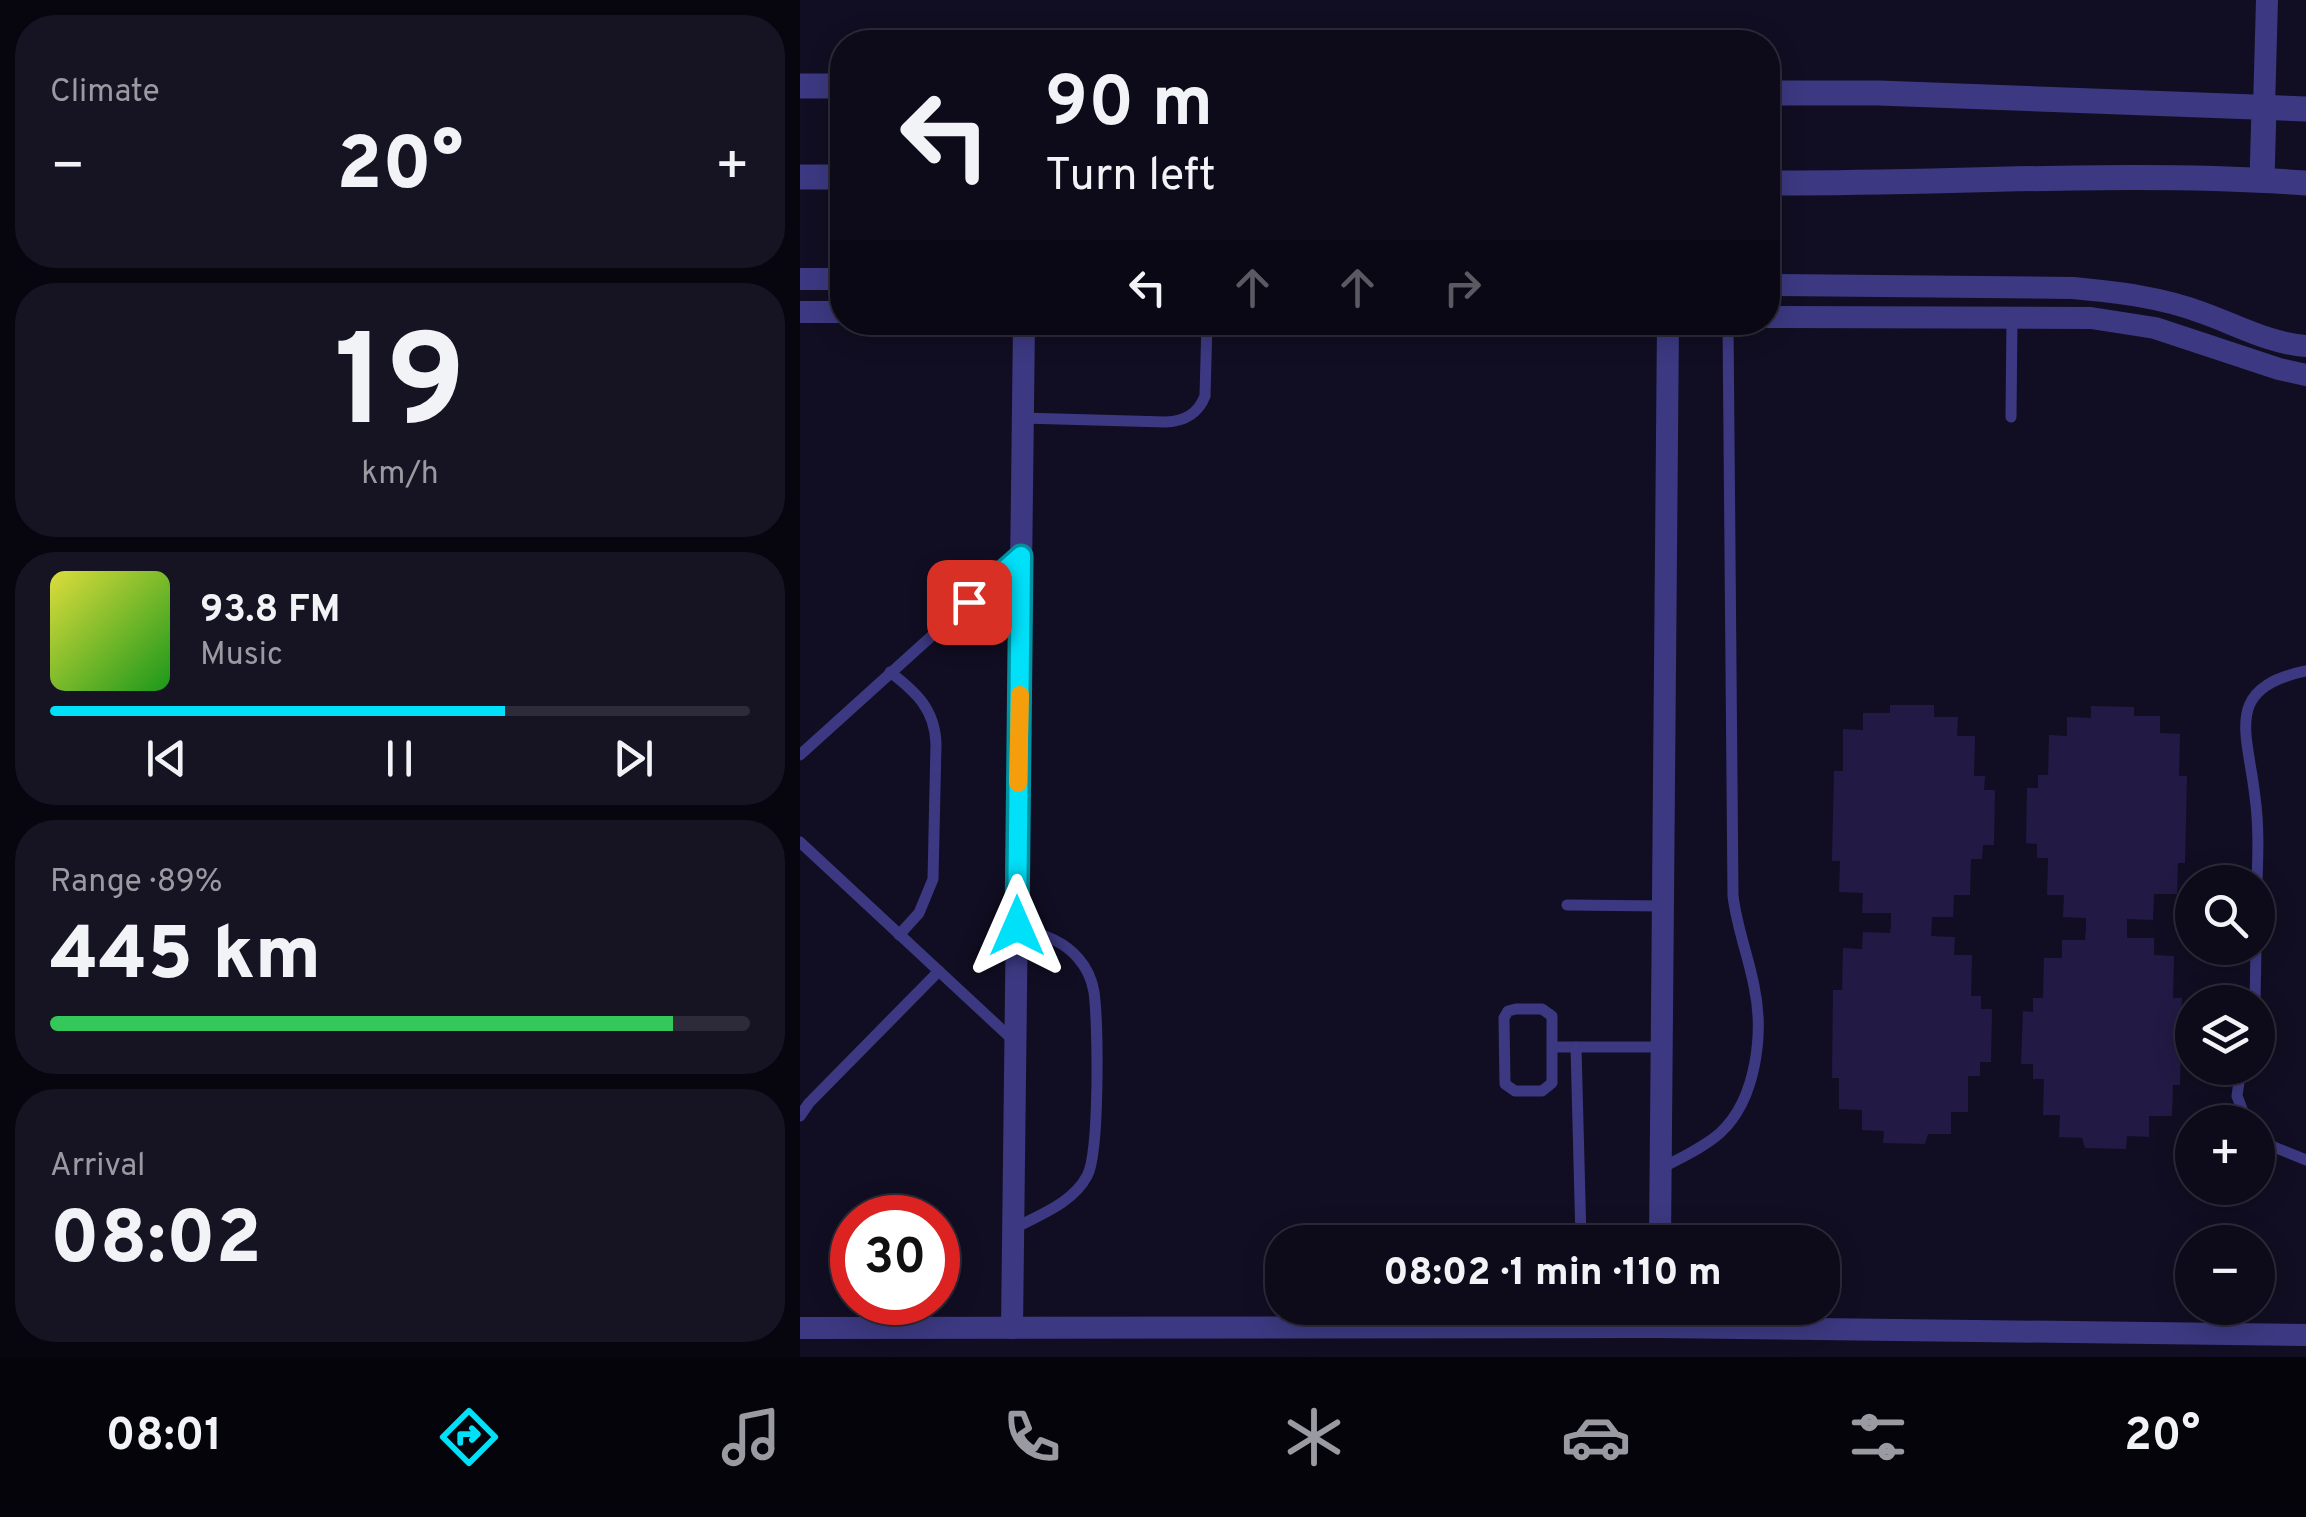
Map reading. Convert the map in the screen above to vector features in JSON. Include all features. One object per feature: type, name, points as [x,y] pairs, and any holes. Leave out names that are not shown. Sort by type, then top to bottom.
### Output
[{"type":"street","points":[[2262,180],[2267,0]]},
{"type":"street","points":[[800,86],[830,86]]},
{"type":"street","points":[[1780,92],[2306,109]]},
{"type":"street","points":[[1780,183],[2137,176],[2306,183]]},
{"type":"street","points":[[800,177],[830,177]]},
{"type":"street","points":[[800,279],[830,280]]},
{"type":"street","points":[[1780,286],[2106,291],[2171,303],[2266,338],[2306,346]]},
{"type":"street","points":[[800,312],[830,312]]},
{"type":"street","points":[[1780,317],[2117,321],[2155,328],[2279,370],[2306,374]]},
{"type":"street","points":[[1012,1328],[1024,335]]},
{"type":"street","points":[[1660,1225],[1668,335]]},
{"type":"street","points":[[1840,1322],[2306,1336]]},
{"type":"street","points":[[800,1328],[1265,1324]]},
{"type":"street","points":[[2152,1357],[2153,1332]]},
{"type":"lane","points":[[2011,417],[2012,318]]},
{"type":"lane","points":[[1022,418],[1166,422],[1186,419],[1205,396],[1207,335]]},
{"type":"lane","points":[[1660,1169],[1704,1145],[1730,1123],[1746,1093],[1758,1034],[1756,992],[1738,934],[1733,896],[1728,335]]},
{"type":"lane","points":[[800,755],[1021,556]]},
{"type":"lane","points":[[2257,865],[2256,804],[2246,714],[2265,684],[2306,671]]},
{"type":"lane","points":[[890,672],[927,706],[936,730],[934,879],[926,902],[898,934]]},
{"type":"lane","points":[[800,842],[1016,1042]]},
{"type":"lane","points":[[1567,906],[1663,906]]},
{"type":"lane","points":[[1013,1229],[1059,1204],[1080,1186],[1093,1162],[1096,1134],[1094,1004],[1090,979],[1068,948],[1017,926]]},
{"type":"lane","points":[[800,1116],[939,971]]},
{"type":"lane","points":[[1546,1010],[1553,1020],[1553,1047],[1550,1087],[1519,1091],[1505,1084],[1504,1018],[1508,1011],[1546,1010]]},
{"type":"lane","points":[[1553,1047],[1662,1047]]},
{"type":"lane","points":[[1576,1047],[1580,1225]]},
{"type":"lane","points":[[2275,1147],[2306,1160]]},
{"type":"building","points":[[1890,705],[1934,705],[1934,717],[1958,717],[1957,736],[1975,736],[1974,776],[1985,776],[1984,790],[1995,790],[1994,845],[1983,845],[1982,859],[1971,859],[1970,895],[1954,895],[1953,917],[1932,917],[1931,936],[1955,937],[1954,955],[1972,955],[1971,996],[1981,996],[1981,1009],[1992,1009],[1991,1062],[1980,1062],[1980,1076],[1968,1076],[1968,1112],[1951,1112],[1951,1134],[1928,1134],[1925,1144],[1883,1143],[1884,1131],[1862,1130],[1862,1110],[1839,1109],[1839,1078],[1832,1078],[1833,990],[1842,990],[1843,948],[1862,949],[1863,932],[1890,933],[1891,924],[1891,913],[1862,913],[1863,893],[1839,892],[1840,861],[1832,861],[1834,771],[1843,771],[1843,729],[1863,730],[1863,713],[1890,713]]},
{"type":"building","points":[[2091,706],[2134,707],[2134,716],[2160,716],[2160,733],[2180,734],[2179,776],[2187,776],[2185,863],[2175,865],[2175,894],[2154,894],[2153,920],[2127,919],[2127,938],[2154,938],[2154,955],[2174,956],[2172,1116],[2149,1116],[2149,1137],[2127,1136],[2126,1149],[2085,1148],[2082,1138],[2059,1137],[2060,1115],[2043,1115],[2044,1079],[2033,1079],[2033,1064],[2021,1064],[2023,1011],[2033,1012],[2033,998],[2043,998],[2044,958],[2062,958],[2062,940],[2085,940],[2086,929],[2086,918],[2063,917],[2064,895],[2047,895],[2048,858],[2037,858],[2037,844],[2026,843],[2027,788],[2038,788],[2038,775],[2048,775],[2049,735],[2067,736],[2067,717],[2091,718]]},
{"type":"slow traffic","points":[[1018,783],[1020,695]]},
{"type":"route","points":[[969,602],[1021,556],[1017,926]]}]
